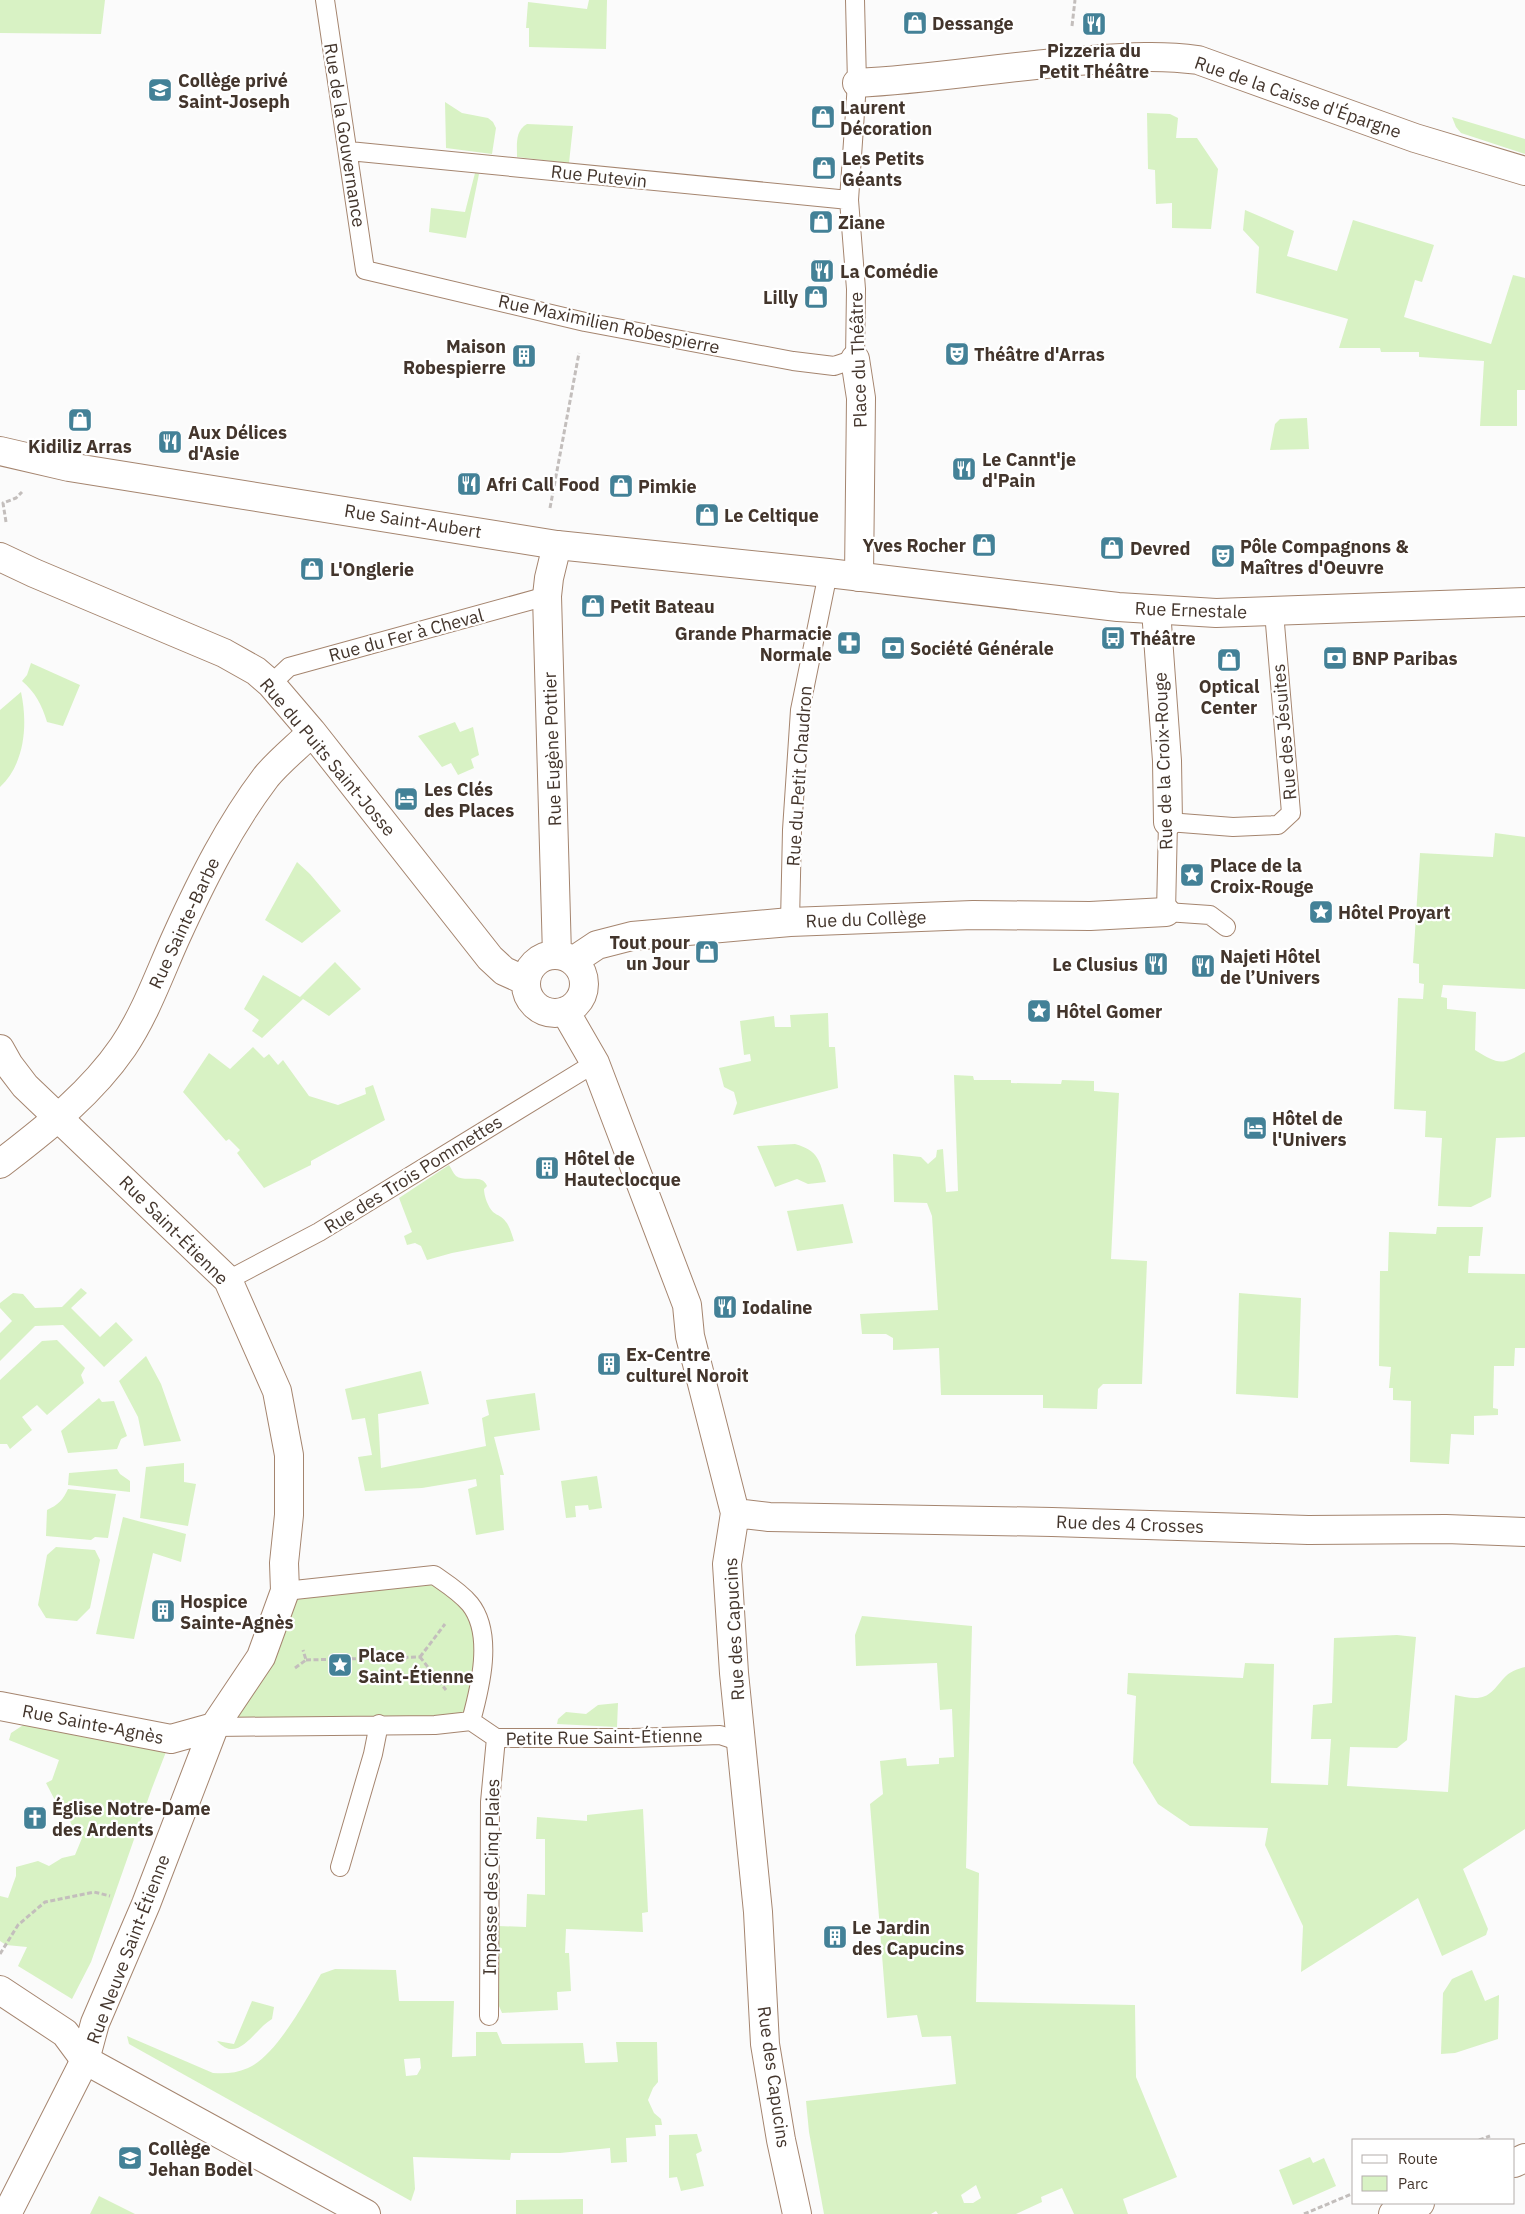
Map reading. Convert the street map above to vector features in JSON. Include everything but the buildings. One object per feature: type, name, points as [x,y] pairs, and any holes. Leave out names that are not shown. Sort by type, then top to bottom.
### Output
[{"type":"street","name":"Rue de la Caisse d'Épargne","points":[[857,83],[894,81],[1067,61],[1138,57],[1174,57],[1198,60],[1415,138],[1525,171]]},
{"type":"street","name":"Place du Théâtre","points":[[855,359],[860,398],[859,577]]},
{"type":"street","name":"Rue Saint-Aubert","points":[[0,451],[69,467],[548,544],[828,573]]},
{"type":"street","name":"Rue Eugène Pottier","points":[[548,544],[547,596],[565,958]]},
{"type":"street","name":"Rue du Puits Saint-Josse","points":[[1,557],[34,573],[224,653],[256,671],[271,684],[312,732],[490,958],[504,971],[526,981]]},
{"type":"street","name":"Rue Ernestale","points":[[828,573],[1156,610],[1216,613],[1525,602]]},
{"type":"street","name":"Rue de la Croix-Rouge","points":[[1156,610],[1168,822]]},
{"type":"street","name":"Rue Sainte-Barbe","points":[[0,1164],[60,1117],[90,1087],[122,1047],[148,1000],[206,872],[267,776],[312,732]]},
{"type":"street","name":"Rue du Collège","points":[[565,958],[597,945],[632,936],[790,922],[973,915],[1090,916],[1166,912]]},
{"type":"street","points":[[548,956],[565,958],[582,972],[584,981],[583,994],[576,1004],[565,1011],[549,1012],[534,1004],[527,989],[526,981],[533,965],[548,956]]},
{"type":"street","name":"Rue des Capucins","points":[[565,1011],[595,1063],[687,1305],[690,1336],[735,1514],[727,1564],[741,1742],[758,1912],[765,2044],[781,2140],[797,2214]]},
{"type":"street","name":"Rue Saint-Étienne","points":[[0,1049],[16,1077],[60,1117],[228,1280],[278,1391],[289,1455],[290,1515],[284,1563],[285,1591],[261,1658],[214,1727]]},
{"type":"street","name":"Rue des 4 Crosses","points":[[735,1514],[768,1517],[1052,1522],[1308,1530],[1446,1529],[1525,1532]]},
{"type":"street","name":"Rue Sainte-Agnès","points":[[0,1706],[171,1739],[214,1727]]},
{"type":"street","name":"Rue Neuve Saint-Étienne","points":[[8,2214],[85,2060],[95,2023],[146,1904],[214,1727]]},
{"type":"street","points":[[0,1990],[65,2033],[85,2060],[366,2214]]},
{"type":"street","points":[[1393,2214],[1418,2204]]},
{"type":"lane","name":"Rue de la Gouvernance","points":[[325,0],[349,151],[365,270]]},
{"type":"lane","name":"Place du Théâtre","points":[[855,0],[857,83],[849,200],[856,289],[855,359]]},
{"type":"lane","name":"Rue Putevin","points":[[349,151],[849,200]]},
{"type":"lane","name":"Rue Maximilien Robespierre","points":[[365,270],[585,322],[805,363],[834,366],[855,359]]},
{"type":"lane","name":"Rue du Petit Chaudron","points":[[790,922],[792,830],[800,710],[828,573]]},
{"type":"lane","name":"Rue du Fer à Cheval","points":[[271,684],[289,667],[547,596]]},
{"type":"lane","name":"Rue des Jésuites","points":[[1168,822],[1233,827],[1278,825],[1291,813],[1274,612]]},
{"type":"lane","name":"Rue de la Croix-Rouge","points":[[1166,912],[1168,822]]},
{"type":"lane","points":[[1166,912],[1210,915],[1226,927]]},
{"type":"lane","name":"Rue des Trois Pommettes","points":[[228,1280],[319,1232],[595,1063]]},
{"type":"lane","points":[[214,1727],[378,1724],[435,1725],[472,1721],[481,1685],[483,1630],[471,1606],[454,1588],[434,1575],[285,1591]]},
{"type":"lane","name":"Petite Rue Saint-Étienne","points":[[472,1721],[496,1738],[632,1738],[720,1735],[741,1742]]},
{"type":"lane","points":[[340,1867],[373,1754],[378,1724]]},
{"type":"lane","name":"Impasse des Cinq Plaies","points":[[489,2016],[490,1802],[496,1738]]},
{"type":"path","points":[[548,544],[549,512],[585,322]]},
{"type":"path","points":[[1,557],[7,535],[4,503],[16,498],[28,484],[37,460]]},
{"type":"path","points":[[306,1660],[420,1657],[448,1620]]},
{"type":"path","points":[[0,1954],[18,1925],[45,1902],[94,1892],[146,1904]]},
{"type":"path","points":[[1304,2214],[1352,2194]]},
{"type":"green space","points":[[0,0],[105,0],[101,34],[0,33]]},
{"type":"green space","points":[[589,0],[607,0],[606,49],[529,47],[529,28],[526,28],[528,2],[587,9]]},
{"type":"green space","points":[[445,102],[462,113],[488,118],[493,122],[496,128],[492,154],[446,148]]},
{"type":"green space","points":[[1147,113],[1170,114],[1178,118],[1176,138],[1197,138],[1218,169],[1211,229],[1172,228],[1172,203],[1156,204],[1155,170],[1148,169]]},
{"type":"green space","points":[[1452,117],[1525,139],[1525,154],[1461,133]]},
{"type":"green space","points":[[527,124],[573,126],[569,163],[517,157],[517,143],[520,130]]},
{"type":"green space","points":[[475,173],[479,174],[466,238],[429,232],[431,208],[465,212]]},
{"type":"green space","points":[[1245,210],[1294,231],[1287,256],[1337,271],[1353,220],[1434,245],[1422,282],[1415,280],[1404,317],[1491,344],[1513,275],[1525,278],[1525,390],[1517,390],[1517,426],[1480,426],[1484,361],[1419,357],[1419,352],[1381,352],[1380,348],[1339,348],[1348,319],[1256,293],[1259,247],[1243,230]]},
{"type":"green space","points":[[1307,418],[1309,449],[1270,450],[1275,424],[1280,419]]},
{"type":"green space","points":[[31,663],[80,685],[63,726],[47,722],[38,699],[22,681],[27,675]]},
{"type":"green space","points":[[21,692],[24,717],[22,743],[15,767],[0,787],[0,710]]},
{"type":"green space","points":[[455,722],[460,732],[473,727],[479,755],[471,759],[474,768],[458,775],[451,763],[442,767],[418,736]]},
{"type":"green space","points":[[1495,833],[1525,837],[1525,989],[1443,985],[1441,997],[1447,998],[1447,1009],[1476,1012],[1475,1050],[1500,1062],[1510,1060],[1525,1052],[1525,1137],[1496,1138],[1491,1197],[1471,1207],[1438,1206],[1442,1138],[1425,1137],[1426,1111],[1394,1109],[1398,998],[1423,999],[1424,984],[1419,983],[1419,964],[1413,963],[1420,853],[1493,857]]},
{"type":"green space","points":[[297,862],[310,874],[341,911],[302,943],[265,920]]},
{"type":"green space","points":[[335,962],[361,989],[329,1016],[303,999],[262,1038],[252,1031],[259,1020],[244,1009],[263,975],[300,997]]},
{"type":"green space","points":[[828,1013],[829,1047],[835,1047],[838,1088],[733,1115],[737,1103],[734,1092],[724,1087],[719,1068],[751,1061],[750,1054],[744,1055],[740,1021],[774,1016],[775,1027],[791,1027],[790,1015]]},
{"type":"green space","points":[[253,1047],[264,1058],[269,1054],[278,1065],[283,1060],[309,1096],[338,1105],[366,1094],[365,1088],[373,1085],[385,1120],[311,1161],[311,1165],[264,1188],[237,1153],[240,1150],[229,1139],[226,1141],[183,1092],[209,1053],[230,1069]]},
{"type":"green space","points":[[954,1075],[973,1076],[974,1080],[1011,1080],[1011,1083],[1061,1084],[1062,1080],[1094,1081],[1094,1091],[1119,1093],[1111,1259],[1147,1261],[1142,1384],[1103,1384],[1098,1389],[1097,1409],[1043,1408],[1043,1395],[941,1395],[939,1348],[893,1350],[893,1338],[886,1334],[862,1334],[860,1314],[938,1310],[932,1216],[927,1203],[894,1202],[893,1154],[921,1157],[928,1164],[936,1157],[937,1150],[943,1149],[946,1192],[958,1191]]},
{"type":"green space","points":[[795,1144],[814,1153],[822,1168],[826,1182],[808,1184],[797,1179],[775,1187],[757,1146]]},
{"type":"green space","points":[[449,1165],[456,1176],[460,1178],[478,1179],[485,1182],[487,1186],[484,1192],[488,1204],[493,1212],[506,1222],[514,1241],[452,1253],[427,1260],[421,1246],[415,1243],[407,1245],[404,1236],[412,1232],[399,1198]]},
{"type":"green space","points":[[843,1204],[853,1243],[797,1251],[787,1211]]},
{"type":"green space","points":[[1437,1227],[1483,1227],[1480,1256],[1469,1256],[1468,1273],[1525,1274],[1525,1348],[1515,1348],[1514,1366],[1494,1366],[1493,1408],[1498,1409],[1498,1415],[1474,1416],[1474,1435],[1451,1434],[1449,1464],[1410,1462],[1411,1401],[1393,1400],[1393,1388],[1389,1388],[1391,1367],[1379,1366],[1380,1271],[1388,1271],[1389,1232],[1436,1234]]},
{"type":"green space","points":[[81,1288],[87,1293],[71,1308],[100,1337],[116,1322],[133,1340],[104,1367],[63,1325],[35,1326],[0,1361],[0,1333],[12,1321],[0,1308],[0,1303],[13,1293],[23,1294],[35,1308],[62,1307]]},
{"type":"green space","points":[[1239,1293],[1301,1298],[1298,1398],[1236,1394]]},
{"type":"green space","points":[[57,1340],[85,1368],[81,1375],[84,1383],[47,1415],[37,1405],[22,1417],[32,1430],[10,1449],[7,1444],[0,1444],[0,1380],[42,1341]]},
{"type":"green space","points":[[146,1356],[161,1384],[181,1441],[144,1446],[138,1417],[119,1381]]},
{"type":"green space","points":[[421,1371],[429,1404],[378,1414],[381,1468],[486,1446],[482,1418],[489,1415],[486,1400],[535,1393],[540,1430],[494,1437],[504,1475],[500,1475],[504,1530],[476,1535],[468,1489],[477,1486],[476,1479],[422,1488],[365,1491],[358,1457],[372,1455],[365,1418],[352,1420],[345,1389]]},
{"type":"green space","points":[[99,1398],[102,1402],[114,1401],[127,1436],[121,1439],[117,1449],[68,1453],[61,1431]]},
{"type":"green space","points":[[184,1463],[184,1482],[196,1484],[188,1526],[140,1518],[146,1467]]},
{"type":"green space","points":[[117,1469],[120,1474],[130,1481],[130,1492],[68,1485],[69,1473]]},
{"type":"green space","points":[[597,1476],[602,1508],[589,1510],[588,1505],[575,1506],[576,1517],[566,1518],[561,1481]]},
{"type":"green space","points":[[68,1489],[116,1494],[108,1538],[95,1537],[91,1540],[46,1536],[47,1510],[60,1502]]},
{"type":"green space","points":[[123,1517],[186,1534],[181,1562],[153,1553],[134,1639],[96,1634]]},
{"type":"green space","points":[[56,1547],[95,1550],[100,1560],[90,1608],[77,1621],[46,1618],[38,1605],[47,1555]]},
{"type":"green space","points":[[434,1575],[483,1630],[471,1721],[214,1727],[285,1591]]},
{"type":"green space","points":[[862,1616],[972,1626],[966,1868],[979,1873],[976,2002],[1135,2005],[1136,2077],[1177,2177],[1123,2199],[1128,2214],[1074,2214],[1062,2188],[1041,2197],[1042,2202],[1016,2214],[938,2214],[936,2211],[931,2214],[824,2214],[809,2132],[806,2101],[956,2084],[951,2036],[922,2037],[917,2015],[887,2018],[870,1804],[883,1794],[880,1761],[906,1758],[907,1766],[939,1764],[939,1758],[954,1757],[952,1709],[940,1710],[937,1663],[856,1666],[855,1635]],"holes":[[[976,2185],[981,2198],[973,2203],[964,2203],[961,2195]]]},
{"type":"green space","points":[[1397,1635],[1416,1637],[1407,1740],[1397,1748],[1350,1747],[1347,1786],[1448,1792],[1455,1695],[1472,1698],[1485,1696],[1492,1692],[1508,1674],[1525,1667],[1525,1829],[1463,1869],[1488,1929],[1486,1935],[1442,1956],[1418,1898],[1301,1972],[1303,1926],[1265,1845],[1268,1828],[1190,1826],[1158,1804],[1133,1763],[1136,1696],[1127,1694],[1128,1673],[1243,1678],[1245,1663],[1274,1664],[1271,1783],[1328,1785],[1331,1739],[1311,1739],[1313,1705],[1332,1703],[1334,1638]]},
{"type":"green space","points":[[618,1703],[617,1727],[557,1724],[558,1719],[566,1712],[586,1714],[598,1705]]},
{"type":"green space","points":[[31,1720],[171,1739],[91,1962],[72,1999],[18,1966],[27,1947],[6,1945],[0,1941],[0,1896],[8,1898],[16,1876],[16,1867],[38,1861],[49,1866],[62,1858],[75,1855],[82,1838],[71,1824],[68,1812],[59,1808],[46,1783],[52,1780],[59,1760],[9,1740],[11,1733]]},
{"type":"green space","points":[[643,1809],[648,1912],[642,1913],[643,1932],[566,1929],[565,1953],[569,1953],[571,1991],[557,1992],[558,2010],[502,2013],[499,2006],[498,1926],[526,1927],[527,1894],[545,1895],[545,1839],[536,1839],[537,1817],[587,1821],[587,1815]]},
{"type":"green space","points":[[335,1969],[396,1970],[399,2001],[454,2001],[452,2057],[476,2056],[476,2032],[497,2032],[502,2044],[583,2043],[585,2063],[618,2062],[616,2042],[657,2042],[658,2082],[648,2100],[654,2113],[661,2119],[662,2125],[655,2125],[656,2136],[626,2138],[627,2162],[611,2163],[610,2148],[560,2153],[511,2153],[510,2160],[413,2157],[415,2189],[411,2201],[129,2044],[127,2036],[213,2073],[231,2073],[244,2070],[259,2062],[279,2040],[299,2012],[321,1974]],"holes":[[[420,2058],[421,2068],[417,2075],[406,2076],[404,2059]]]},
{"type":"green space","points":[[1472,1970],[1485,2001],[1499,1995],[1498,2039],[1455,2053],[1441,2054],[1443,1993],[1452,1979]]},
{"type":"green space","points":[[252,2001],[274,2007],[272,2019],[246,2043],[232,2049],[225,2047],[217,2041],[234,2044]]},
{"type":"green space","points":[[697,2134],[702,2151],[696,2154],[704,2186],[681,2191],[677,2177],[669,2178],[669,2135]]},
{"type":"green space","points":[[1310,2157],[1313,2163],[1324,2158],[1336,2186],[1293,2205],[1279,2170]]},
{"type":"green space","points":[[99,2196],[135,2214],[90,2214]]},
{"type":"green space","points":[[583,2199],[583,2214],[516,2214],[516,2200]]},
{"type":"place","name":"Dessange","points":[[915,23]]},
{"type":"place","name":"Pizzeria du Petit Théâtre","points":[[1094,24]]},
{"type":"place","name":"Collège privé Saint-Joseph","points":[[160,90]]},
{"type":"place","name":"Laurent Décoration","points":[[823,117]]},
{"type":"place","name":"Les Petits Géants","points":[[824,168]]},
{"type":"place","name":"Ziane","points":[[821,222]]},
{"type":"place","name":"La Comédie","points":[[822,271]]},
{"type":"place","name":"Lilly","points":[[816,297]]},
{"type":"place","name":"Théâtre d'Arras","points":[[957,354]]},
{"type":"place","name":"Maison Robespierre","points":[[524,356]]},
{"type":"place","name":"Kidiliz Arras","points":[[80,420]]},
{"type":"place","name":"Aux Délices d'Asie","points":[[170,442]]},
{"type":"place","name":"Le Cannt'je d'Pain","points":[[964,469]]},
{"type":"place","name":"Afri Call Food","points":[[469,484]]},
{"type":"place","name":"Pimkie","points":[[621,486]]},
{"type":"place","name":"Le Celtique","points":[[707,515]]},
{"type":"place","name":"Yves Rocher","points":[[984,545]]},
{"type":"place","name":"Devred","points":[[1112,548]]},
{"type":"place","name":"Pôle Compagnons & Maîtres d'Oeuvre","points":[[1223,556]]},
{"type":"place","name":"L'Onglerie","points":[[312,569]]},
{"type":"place","name":"Petit Bateau","points":[[593,606]]},
{"type":"place","name":"Théâtre","points":[[1113,638]]},
{"type":"place","name":"Grande Pharmacie Normale","points":[[849,643]]},
{"type":"place","name":"Société Générale","points":[[893,648]]},
{"type":"place","name":"BNP Paribas","points":[[1335,658]]},
{"type":"place","name":"Optical Center","points":[[1229,660]]},
{"type":"place","name":"Les Clés des Places","points":[[406,799]]},
{"type":"place","name":"Place de la Croix-Rouge","points":[[1192,875]]},
{"type":"place","name":"Hôtel Proyart","points":[[1321,912]]},
{"type":"place","name":"Tout pour un Jour","points":[[707,952]]},
{"type":"place","name":"Le Clusius","points":[[1156,964]]},
{"type":"place","name":"Najeti Hôtel de l’Univers","points":[[1203,966]]},
{"type":"place","name":"Hôtel Gomer","points":[[1039,1011]]},
{"type":"place","name":"Hôtel de l'Univers","points":[[1255,1128]]},
{"type":"place","name":"Hôtel de Hauteclocque","points":[[547,1168]]},
{"type":"place","name":"Iodaline","points":[[725,1307]]},
{"type":"place","name":"Ex-Centre culturel Noroit","points":[[609,1364]]},
{"type":"place","name":"Hospice Sainte-Agnès","points":[[163,1611]]},
{"type":"place","name":"Place Saint-Étienne","points":[[340,1665]]},
{"type":"place","name":"Église Notre-Dame des Ardents","points":[[35,1818]]},
{"type":"place","name":"Le Jardin des Capucins","points":[[835,1937]]},
{"type":"place","name":"Collège Jehan Bodel","points":[[130,2158]]}]
